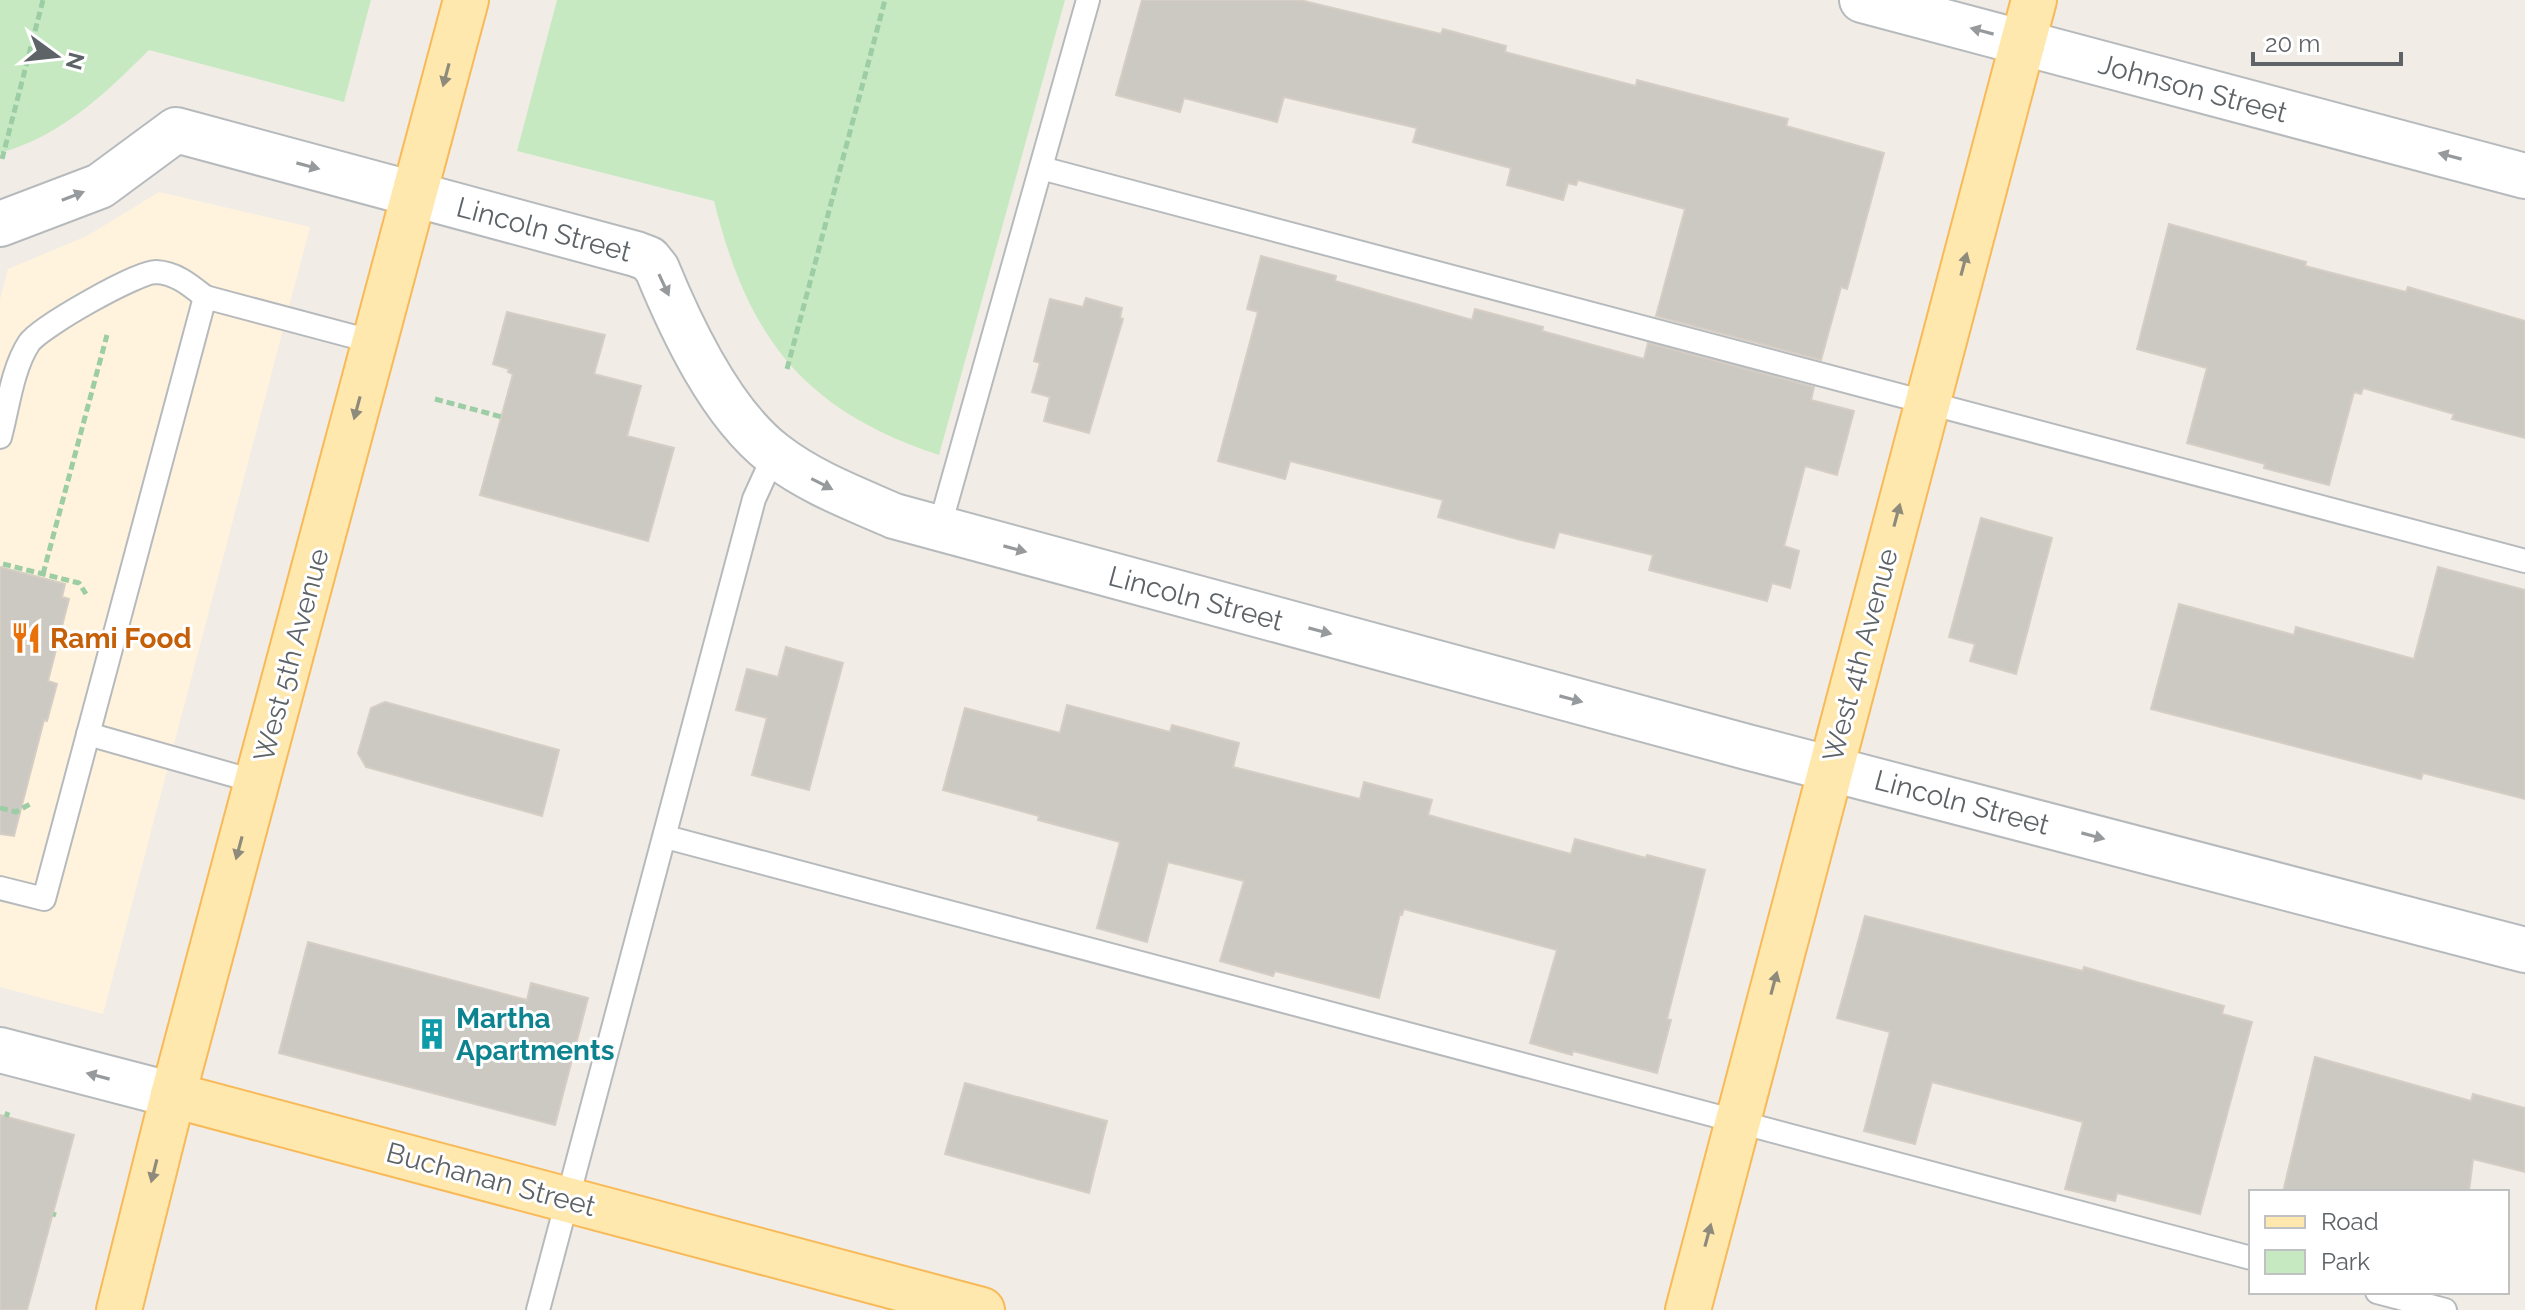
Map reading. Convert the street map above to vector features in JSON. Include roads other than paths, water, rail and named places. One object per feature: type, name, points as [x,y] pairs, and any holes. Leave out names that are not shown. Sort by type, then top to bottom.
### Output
[{"type":"main road","name":"West 5th Avenue","points":[[119,1310],[173,1095],[466,0]]},
{"type":"main road","name":"West 4th Avenue","points":[[1688,1310],[2034,0]]},
{"type":"main road","name":"Buchanan Street","points":[[173,1095],[982,1310]]},
{"type":"street","name":"Johnson Street","points":[[1862,0],[2525,176]]},
{"type":"street","name":"Lincoln Street","points":[[0,224],[100,186],[176,130],[649,259],[657,269],[695,350],[745,425],[774,455],[817,482],[894,516],[1831,768],[2525,950]]},
{"type":"street","name":"Buchanan Street","points":[[0,1050],[173,1095]]},
{"type":"lane","points":[[939,529],[1088,0]]},
{"type":"lane","points":[[1041,168],[2525,561]]},
{"type":"lane","points":[[0,437],[23,356],[36,335],[130,280],[152,272],[180,278],[205,297],[374,342]]},
{"type":"lane","points":[[0,888],[44,899],[205,297]]},
{"type":"lane","points":[[538,1310],[754,499],[774,455]]},
{"type":"lane","points":[[88,734],[257,782]]},
{"type":"lane","points":[[666,837],[2249,1257]]},
{"type":"lane","points":[[2385,1294],[2445,1310]]},
{"type":"place","name":"Rami Food","points":[[26,638]]},
{"type":"place","name":"Martha Apartments","points":[[432,1034]]}]
